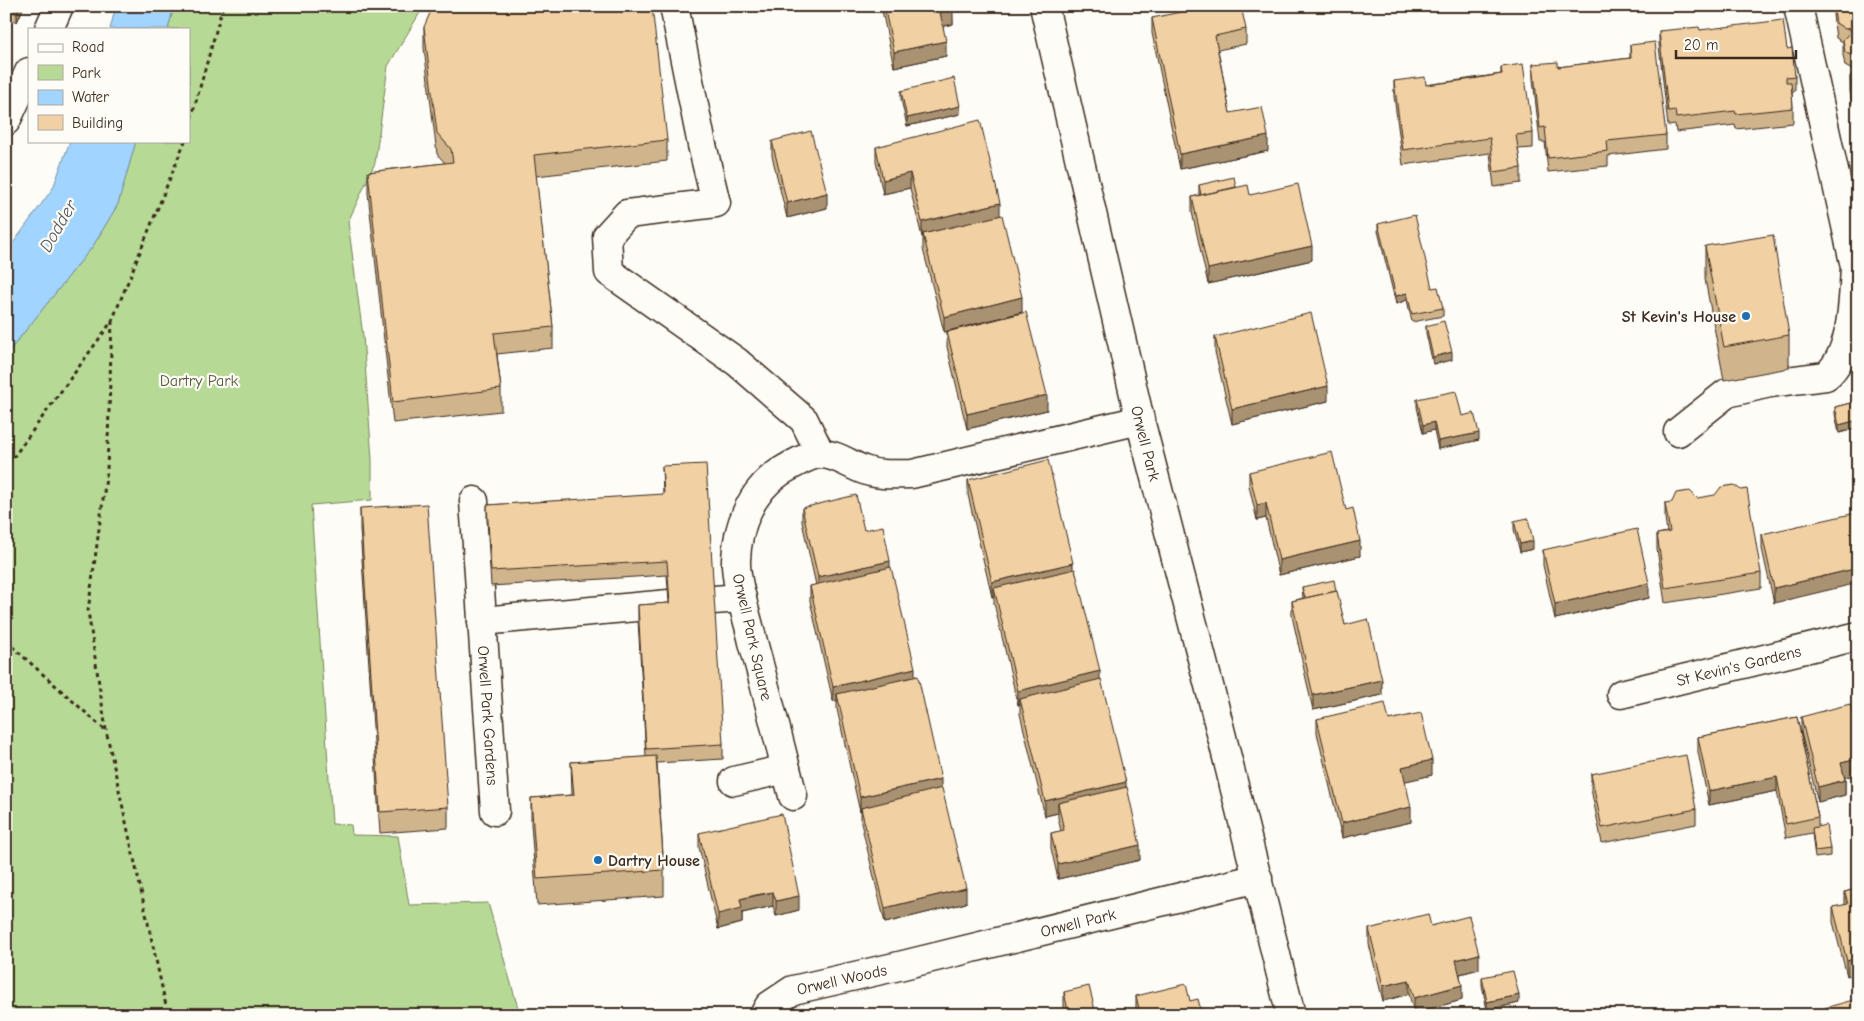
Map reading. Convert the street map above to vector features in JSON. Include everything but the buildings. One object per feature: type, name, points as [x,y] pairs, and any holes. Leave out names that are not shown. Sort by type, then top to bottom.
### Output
[{"type":"street","points":[[49,28],[59,6]]},
{"type":"street","points":[[674,6],[702,146],[716,203],[627,214],[607,236],[609,272],[737,362],[804,420],[820,454],[833,456],[863,470],[884,475],[912,474],[1140,420]]},
{"type":"street","name":"Orwell Park","points":[[1044,6],[1140,420],[1258,878],[1291,1015]]},
{"type":"street","points":[[1678,432],[1727,393],[1770,383],[1826,376],[1837,364],[1846,345],[1854,295],[1855,267],[1798,6]]},
{"type":"street","points":[[6,121],[28,74]]},
{"type":"street","name":"Orwell Park Square","points":[[792,796],[742,598],[736,562],[738,538],[745,516],[760,491],[773,477],[793,464],[820,454]]},
{"type":"street","name":"Orwell Park Gardens","points":[[474,501],[495,811]]},
{"type":"street","points":[[713,600],[742,598]]},
{"type":"street","points":[[482,621],[669,604]]},
{"type":"street","name":"St Kevin's Gardens","points":[[1620,694],[1858,636]]},
{"type":"street","points":[[734,781],[786,769]]},
{"type":"street","name":"Orwell Park","points":[[899,966],[1258,878]]},
{"type":"street","name":"Orwell Woods","points":[[764,1015],[769,1006],[793,990],[899,966]]},
{"type":"path","points":[[190,122],[223,6]]},
{"type":"path","points":[[6,462],[14,455],[112,321],[184,142]]},
{"type":"path","points":[[112,321],[107,470],[88,611],[106,730],[168,1015]]},
{"type":"path","points":[[6,641],[106,730]]},
{"type":"green space","name":"Dartry Park","points":[[174,6],[424,6],[388,66],[375,163],[348,222],[363,336],[372,459],[372,500],[311,505],[332,824],[351,825],[352,835],[398,836],[409,905],[488,903],[520,1015],[6,1015],[6,355],[93,246],[118,204],[136,142],[190,142],[190,28],[168,28]]},
{"type":"water","points":[[116,6],[174,6],[168,28],[110,28]]},
{"type":"water","name":"Dodder","points":[[70,142],[136,142],[118,204],[93,246],[6,355],[6,253],[53,188]]},
{"type":"place","name":"St Kevin's House","points":[[1746,316]]},
{"type":"place","name":"Dartry House","points":[[598,860]]}]
